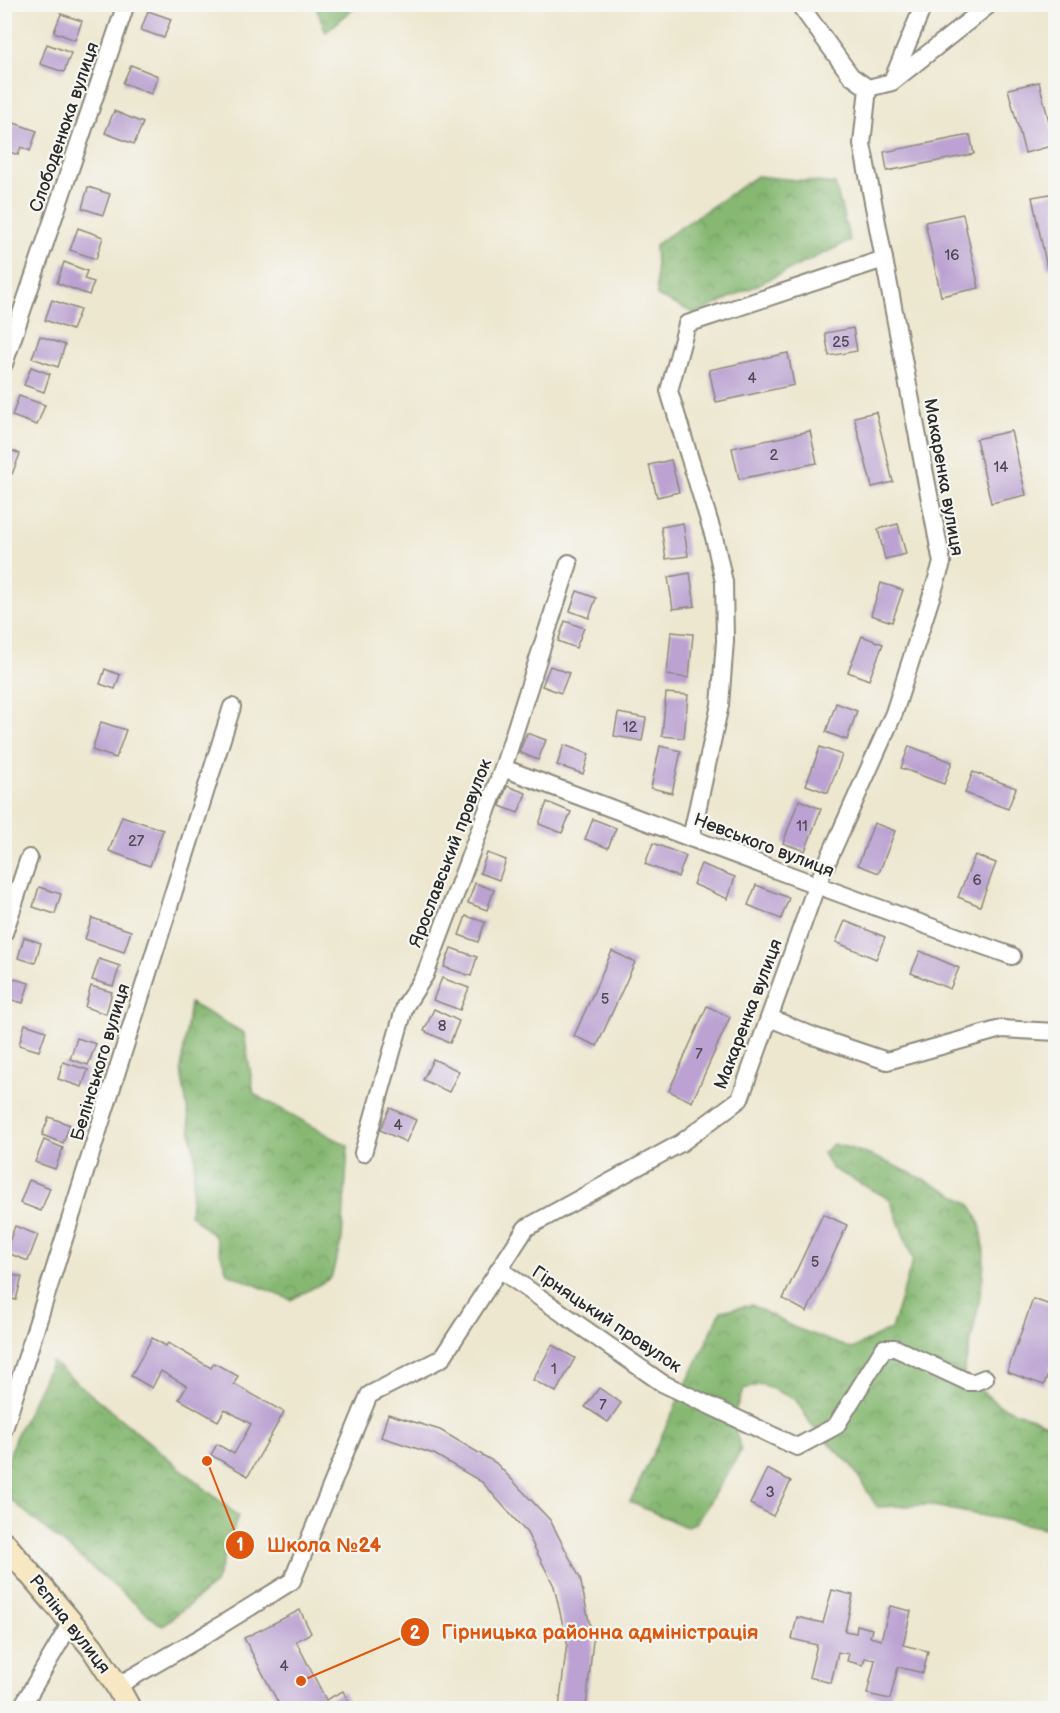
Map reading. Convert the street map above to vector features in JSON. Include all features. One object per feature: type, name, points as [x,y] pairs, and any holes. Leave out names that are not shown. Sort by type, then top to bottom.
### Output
[{"type":"street","name":"Слободенюка вулиця","points":[[4,364],[126,4]]},
{"type":"street","points":[[799,4],[851,76],[868,88],[892,82],[990,4]]},
{"type":"street","points":[[892,82],[924,4]]},
{"type":"street","name":"Макаренка вулиця","points":[[117,1686],[292,1581],[369,1395],[442,1358],[526,1228],[681,1143],[740,1099],[816,886],[894,713],[942,563],[862,144],[868,88]]},
{"type":"street","points":[[691,837],[720,705],[725,641],[724,582],[714,537],[669,391],[687,324],[884,258]]},
{"type":"street","name":"Ярославський провулок","points":[[363,1153],[405,1006],[425,975],[503,768],[569,563]]},
{"type":"street","name":"Белінського вулиця","points":[[4,1429],[232,707]]},
{"type":"street","name":"Невського вулиця","points":[[503,768],[816,886],[1012,956]]},
{"type":"street","points":[[4,933],[30,858]]},
{"type":"street","points":[[770,1018],[813,1036],[887,1061],[1001,1029],[1056,1032]]},
{"type":"street","name":"Гірняцький провулок","points":[[499,1269],[662,1383],[797,1447],[836,1425],[884,1348],[895,1348],[968,1382],[986,1378]]},
{"type":"street","name":"Рєпіна вулиця","points":[[4,1543],[92,1647],[129,1708]]},
{"type":"street","points":[[21,1708],[72,1622]]},
{"type":"green space","points":[[315,5],[358,5],[326,32]]},
{"type":"green space","points":[[757,176],[835,184],[850,241],[696,314],[657,296],[655,245]]},
{"type":"green space","points":[[190,1003],[244,1033],[254,1094],[348,1146],[342,1239],[331,1278],[291,1300],[227,1273],[215,1237],[190,1214],[195,1158],[181,1070]]},
{"type":"green space","points":[[833,1144],[887,1162],[946,1190],[971,1206],[979,1223],[984,1265],[977,1313],[963,1376],[999,1405],[1055,1427],[1055,1530],[928,1505],[877,1507],[852,1466],[813,1427],[796,1400],[762,1384],[744,1389],[732,1418],[741,1451],[697,1522],[686,1527],[630,1502],[721,1311],[752,1305],[793,1327],[852,1349],[891,1329],[913,1260],[890,1199],[831,1168],[823,1153]]},
{"type":"green space","points":[[52,1362],[238,1516],[215,1584],[162,1626],[5,1495],[5,1470],[15,1438]]},
{"type":"building","points":[[148,11],[171,19],[164,38],[141,30]]},
{"type":"building","points":[[61,14],[82,21],[75,40],[54,32]]},
{"type":"building","points":[[47,44],[71,53],[64,72],[40,64]]},
{"type":"building","points":[[131,65],[158,76],[151,94],[123,83]]},
{"type":"building","points":[[1039,82],[1055,145],[1025,153],[1008,89]]},
{"type":"building","points":[[114,111],[143,123],[134,144],[105,133]]},
{"type":"building","points":[[14,123],[37,131],[30,151],[21,147],[18,155],[5,150]]},
{"type":"building","points":[[970,135],[974,154],[887,171],[884,152]]},
{"type":"building","points":[[88,187],[110,194],[103,215],[82,208]]},
{"type":"building","points":[[1056,193],[1056,266],[1047,268],[1032,197]]},
{"type":"building","points":[[963,214],[979,288],[941,296],[925,222]]},
{"type":"building","points":[[78,228],[103,237],[96,259],[70,250]]},
{"type":"building","points":[[64,262],[87,271],[84,279],[94,282],[89,295],[57,283]]},
{"type":"building","points":[[52,300],[80,310],[72,330],[45,320]]},
{"type":"building","points":[[853,328],[857,351],[829,356],[825,333]]},
{"type":"building","points":[[40,336],[65,345],[58,367],[32,358]]},
{"type":"building","points":[[788,353],[794,385],[716,402],[709,370]]},
{"type":"building","points":[[31,367],[50,374],[44,392],[24,385]]},
{"type":"building","points":[[19,396],[45,405],[37,425],[12,416]]},
{"type":"building","points":[[876,412],[893,482],[872,487],[854,417]]},
{"type":"building","points":[[810,431],[817,463],[739,479],[732,448]]},
{"type":"building","points":[[1011,431],[1026,495],[991,503],[976,439]]},
{"type":"building","points":[[4,447],[20,454],[12,474],[4,471]]},
{"type":"building","points":[[671,460],[679,492],[657,497],[649,465]]},
{"type":"building","points":[[683,523],[688,556],[666,559],[661,527]]},
{"type":"building","points":[[898,524],[906,554],[885,559],[878,529]]},
{"type":"building","points":[[690,573],[695,606],[673,609],[668,577]]},
{"type":"building","points":[[881,583],[903,590],[892,622],[871,615]]},
{"type":"building","points":[[577,591],[596,598],[589,618],[570,611]]},
{"type":"building","points":[[565,621],[584,628],[576,648],[558,641]]},
{"type":"building","points":[[671,632],[693,634],[689,678],[667,675]]},
{"type":"building","points":[[862,636],[883,644],[869,680],[848,672]]},
{"type":"building","points":[[550,666],[569,673],[561,693],[542,686]]},
{"type":"building","points":[[105,669],[120,675],[115,689],[100,684]]},
{"type":"building","points":[[666,693],[688,695],[684,738],[662,736]]},
{"type":"building","points":[[836,703],[857,711],[847,740],[826,732]]},
{"type":"building","points":[[618,713],[646,718],[642,741],[614,736]]},
{"type":"building","points":[[101,722],[126,730],[116,758],[92,750]]},
{"type":"building","points":[[527,733],[546,740],[538,760],[519,752]]},
{"type":"building","points":[[564,745],[589,754],[583,774],[557,765]]},
{"type":"building","points":[[660,746],[681,751],[672,793],[651,788]]},
{"type":"building","points":[[909,746],[952,762],[944,784],[901,768]]},
{"type":"building","points":[[820,747],[842,755],[828,793],[806,785]]},
{"type":"building","points":[[973,772],[1016,788],[1008,809],[965,793]]},
{"type":"building","points":[[507,786],[526,793],[518,813],[500,806]]},
{"type":"building","points":[[799,800],[821,809],[805,851],[783,843]]},
{"type":"building","points":[[547,802],[571,812],[562,833],[539,824]]},
{"type":"building","points":[[122,816],[163,830],[150,866],[109,851]]},
{"type":"building","points":[[593,819],[616,828],[608,848],[585,839]]},
{"type":"building","points":[[874,823],[895,831],[879,873],[858,865]]},
{"type":"building","points":[[653,843],[686,856],[678,877],[645,864]]},
{"type":"building","points":[[487,853],[506,860],[499,880],[480,873]]},
{"type":"building","points":[[975,855],[996,863],[980,906],[958,897]]},
{"type":"building","points":[[701,864],[735,877],[728,899],[693,884]]},
{"type":"building","points":[[475,883],[494,890],[487,910],[468,903]]},
{"type":"building","points":[[756,885],[789,898],[781,919],[748,905]]},
{"type":"building","points":[[39,887],[61,894],[55,914],[33,907]]},
{"type":"building","points":[[466,916],[485,922],[478,942],[459,935]]},
{"type":"building","points":[[92,918],[131,931],[124,952],[85,939]]},
{"type":"building","points":[[845,921],[885,937],[876,959],[836,942]]},
{"type":"building","points":[[24,937],[41,943],[35,963],[18,958]]},
{"type":"building","points":[[451,948],[477,957],[471,976],[444,967]]},
{"type":"building","points":[[612,951],[635,962],[597,1046],[574,1036]]},
{"type":"building","points":[[920,951],[959,968],[950,989],[911,973]]},
{"type":"building","points":[[99,959],[120,966],[113,986],[92,980]]},
{"type":"building","points":[[11,978],[29,983],[23,1003],[5,998]]},
{"type":"building","points":[[442,978],[469,988],[460,1010],[433,1000]]},
{"type":"building","points":[[91,986],[112,992],[106,1014],[85,1007]]},
{"type":"building","points":[[707,1006],[730,1017],[692,1102],[669,1091]]},
{"type":"building","points":[[434,1009],[459,1021],[450,1043],[424,1031]]},
{"type":"building","points":[[25,1024],[46,1031],[39,1051],[19,1045]]},
{"type":"building","points":[[77,1038],[96,1044],[88,1065],[70,1059]]},
{"type":"building","points":[[433,1059],[459,1071],[449,1092],[423,1080]]},
{"type":"building","points":[[63,1062],[88,1070],[82,1087],[58,1079]]},
{"type":"building","points":[[390,1108],[416,1120],[406,1142],[380,1130]]},
{"type":"building","points":[[49,1117],[70,1125],[63,1143],[42,1135]]},
{"type":"building","points":[[44,1140],[63,1148],[55,1169],[35,1162]]},
{"type":"building","points":[[29,1180],[50,1188],[41,1211],[20,1203]]},
{"type":"building","points":[[823,1214],[847,1225],[807,1312],[783,1299]]},
{"type":"building","points":[[15,1226],[38,1235],[28,1261],[5,1252]]},
{"type":"building","points":[[4,1273],[22,1277],[16,1300],[4,1297]]},
{"type":"building","points":[[1033,1299],[1056,1307],[1056,1353],[1044,1385],[1007,1372]]},
{"type":"building","points":[[152,1338],[166,1346],[168,1343],[211,1368],[214,1363],[238,1376],[234,1384],[284,1412],[248,1476],[211,1455],[217,1444],[234,1454],[251,1424],[225,1409],[218,1421],[179,1399],[187,1386],[161,1371],[152,1388],[131,1376]]},
{"type":"building","points":[[552,1345],[575,1358],[556,1392],[533,1380]]},
{"type":"building","points":[[599,1388],[621,1403],[608,1422],[585,1407]]},
{"type":"building","points":[[388,1414],[440,1430],[496,1463],[550,1520],[580,1578],[593,1640],[586,1708],[559,1708],[567,1643],[554,1586],[527,1533],[482,1482],[434,1454],[381,1437]]},
{"type":"building","points":[[767,1469],[791,1481],[773,1516],[750,1504]]},
{"type":"building","points":[[832,1590],[853,1595],[845,1631],[856,1633],[857,1625],[872,1629],[870,1637],[881,1640],[890,1606],[911,1611],[903,1645],[928,1651],[923,1673],[898,1667],[890,1699],[867,1694],[875,1660],[865,1658],[863,1665],[847,1661],[849,1654],[838,1652],[831,1683],[809,1677],[817,1645],[792,1639],[797,1617],[823,1623]]},
{"type":"building","points":[[300,1610],[311,1633],[296,1641],[326,1700],[343,1691],[352,1708],[281,1708],[244,1638]]},
{"type":"place","name":"Школа №24","points":[[207,1461]]},
{"type":"place","name":"Гірницька районна адміністрація","points":[[301,1681]]}]
